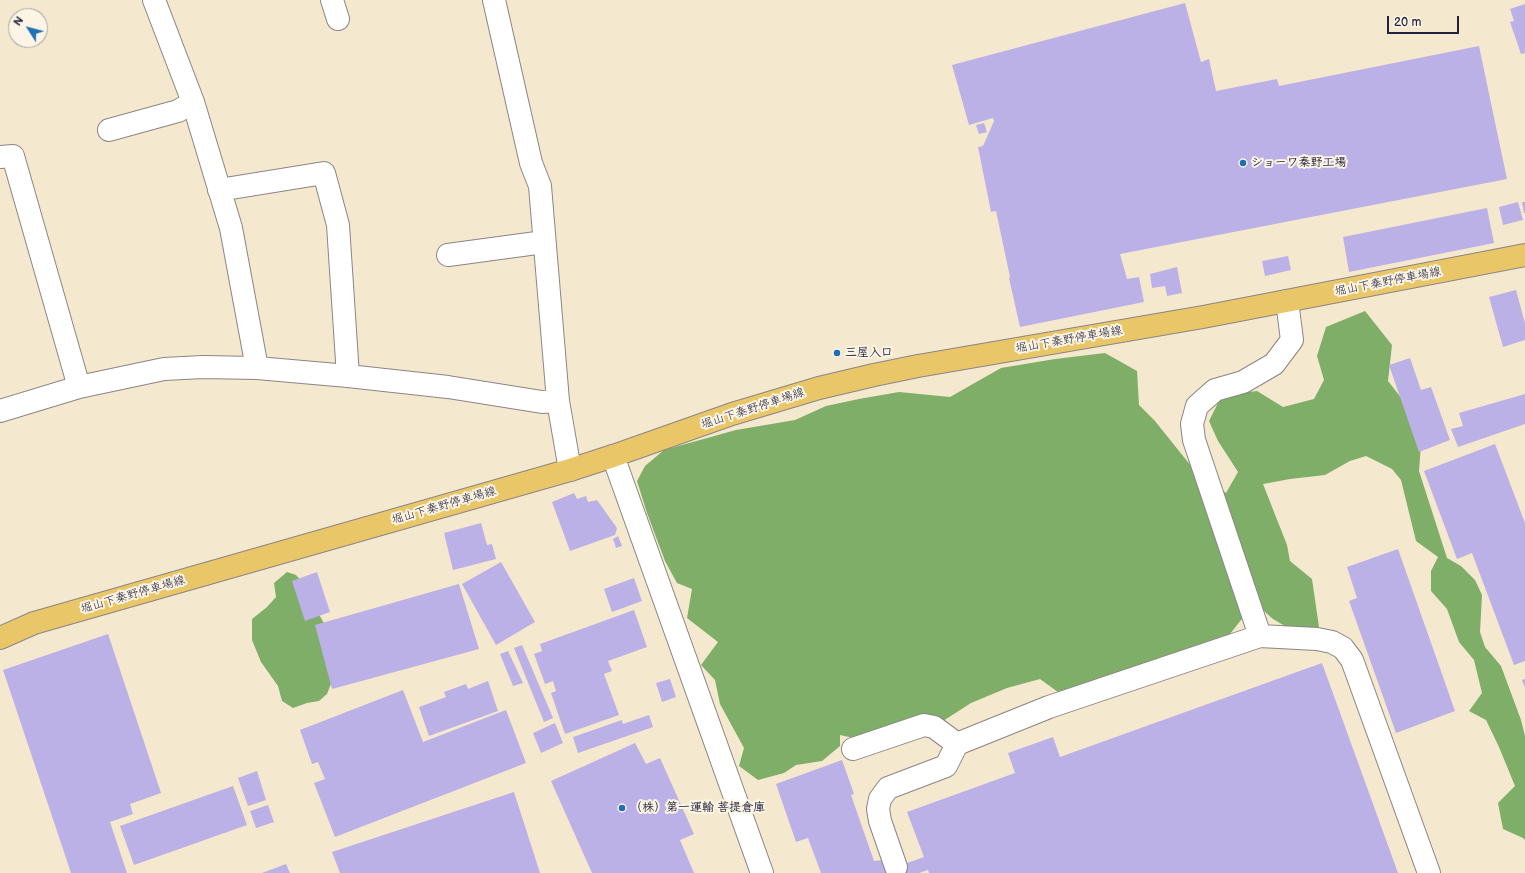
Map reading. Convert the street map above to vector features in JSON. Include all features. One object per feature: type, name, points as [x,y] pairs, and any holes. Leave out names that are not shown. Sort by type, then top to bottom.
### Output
[{"type":"main road","name":"堀山下秦野停車場線","points":[[0,638],[34,623],[570,470],[732,414],[819,388],[874,375],[1203,317],[1525,255]]},
{"type":"street","points":[[154,0],[193,102],[231,228],[257,368]]},
{"type":"street","points":[[494,0],[531,163],[540,186],[558,401],[570,470]]},
{"type":"street","points":[[109,130],[178,111],[193,102]]},
{"type":"street","points":[[0,157],[13,156],[79,387]]},
{"type":"street","points":[[219,190],[324,173],[338,225],[348,376]]},
{"type":"street","points":[[448,255],[544,242]]},
{"type":"street","points":[[1260,636],[1194,440],[1192,424],[1197,406],[1215,390],[1243,382],[1274,364],[1292,340],[1287,301]]},
{"type":"street","points":[[0,410],[79,387],[164,369],[257,368],[448,387],[542,402],[558,401]]},
{"type":"street","points":[[613,456],[762,873]]},
{"type":"street","points":[[896,867],[880,821],[878,809],[880,799],[888,788],[946,766],[957,744],[1049,707],[1260,636],[1317,639],[1332,642],[1343,648],[1352,660],[1429,873]]},
{"type":"street","points":[[853,749],[924,725],[934,727],[957,744]]},
{"type":"green space","points":[[1365,311],[1392,345],[1388,381],[1406,404],[1421,444],[1419,471],[1447,558],[1461,566],[1475,580],[1482,595],[1480,632],[1485,647],[1501,666],[1521,720],[1525,736],[1525,840],[1503,829],[1498,803],[1515,786],[1486,720],[1469,711],[1482,693],[1474,660],[1459,642],[1447,609],[1431,591],[1431,571],[1438,557],[1416,541],[1401,480],[1392,469],[1366,456],[1350,461],[1325,475],[1263,484],[1287,545],[1290,561],[1312,579],[1319,627],[1300,635],[1273,619],[1256,604],[1226,639],[1091,694],[1058,692],[1040,679],[1007,688],[971,703],[943,721],[858,739],[840,735],[840,746],[822,761],[796,765],[784,773],[758,780],[739,766],[744,748],[720,704],[715,680],[701,665],[718,642],[687,618],[692,589],[677,583],[665,561],[637,481],[645,466],[664,450],[736,430],[795,420],[826,406],[859,399],[899,392],[950,397],[1001,368],[1105,353],[1137,371],[1139,405],[1155,421],[1191,466],[1226,493],[1238,472],[1218,441],[1209,421],[1222,395],[1257,391],[1283,407],[1314,399],[1324,380],[1317,356],[1326,327]]},
{"type":"green space","points":[[287,572],[296,575],[306,586],[326,627],[336,671],[327,694],[319,701],[293,708],[282,701],[278,686],[261,662],[252,640],[252,619],[267,607],[276,597],[274,583]]},
{"type":"building","name":"ショーワ秦野工場","points":[[1185,3],[1201,62],[1209,59],[1216,91],[1277,79],[1279,86],[1479,46],[1507,179],[1120,254],[1127,279],[1139,277],[1144,302],[1020,327],[996,211],[991,212],[978,147],[983,146],[994,121],[993,118],[969,125],[952,65]]},
{"type":"building","points":[[1525,4],[1525,53],[1521,54],[1510,22],[1514,21],[1510,9]]},
{"type":"building","points":[[984,123],[987,132],[979,134],[976,125]]},
{"type":"building","points":[[1518,202],[1523,220],[1503,225],[1499,207]]},
{"type":"building","points":[[1522,202],[1525,202],[1525,213],[1524,213]]},
{"type":"building","points":[[1487,208],[1494,243],[1349,272],[1343,237]]},
{"type":"building","points":[[1288,256],[1291,270],[1265,276],[1262,261]]},
{"type":"building","points":[[1177,267],[1182,293],[1167,296],[1165,286],[1152,288],[1150,274]]},
{"type":"building","points":[[1516,290],[1525,323],[1525,340],[1503,347],[1489,297]]},
{"type":"building","points":[[1410,358],[1421,390],[1431,387],[1450,440],[1419,452],[1389,365]]},
{"type":"building","points":[[1525,394],[1525,424],[1458,447],[1451,429],[1463,426],[1459,413]]},
{"type":"building","points":[[1495,444],[1525,523],[1525,661],[1514,665],[1472,553],[1457,559],[1424,471]]},
{"type":"building","points":[[574,493],[577,499],[586,496],[588,502],[597,500],[617,528],[615,535],[570,551],[552,502]]},
{"type":"building","points":[[481,523],[487,545],[492,544],[496,559],[453,570],[444,533]]},
{"type":"building","points":[[618,536],[622,546],[616,548],[613,539]]},
{"type":"building","points":[[1398,549],[1455,711],[1396,733],[1349,601],[1357,598],[1347,567]]},
{"type":"building","points":[[501,562],[535,622],[496,645],[462,584]]},
{"type":"building","points":[[317,572],[330,612],[305,621],[292,581]]},
{"type":"building","points":[[634,578],[642,601],[612,612],[604,589]]},
{"type":"building","points":[[459,584],[479,649],[332,689],[315,625]]},
{"type":"building","points":[[634,610],[647,647],[608,661],[612,671],[604,674],[619,715],[565,734],[551,693],[556,691],[553,681],[545,684],[534,654],[542,651],[540,644]]},
{"type":"building","points":[[108,634],[161,793],[130,804],[133,814],[110,822],[127,873],[71,873],[3,670]]},
{"type":"building","points":[[522,645],[553,718],[544,722],[514,648]]},
{"type":"building","points":[[508,651],[523,683],[513,686],[500,654]]},
{"type":"building","points":[[1322,663],[1398,873],[929,873],[928,870],[919,873],[821,873],[808,838],[796,842],[776,784],[842,760],[854,794],[851,795],[874,861],[881,860],[885,871],[924,857],[907,812],[1015,773],[1008,753],[1053,737],[1060,757]]},
{"type":"building","points":[[670,679],[676,697],[662,702],[656,683]]},
{"type":"building","points":[[1525,679],[1525,688],[1522,680]]},
{"type":"building","points":[[488,681],[498,711],[429,736],[419,707],[446,697],[444,692],[466,684],[468,689]]},
{"type":"building","points":[[403,690],[423,742],[506,710],[526,763],[335,837],[314,783],[325,779],[318,762],[312,764],[300,730]]},
{"type":"building","points":[[649,715],[653,727],[578,753],[573,737],[622,720],[623,724]]},
{"type":"building","points":[[555,723],[563,743],[541,753],[533,733]]},
{"type":"building","name":"（株）第一運輸 菩提倉庫","points":[[635,743],[646,764],[660,758],[694,834],[680,840],[694,873],[592,873],[551,781]]},
{"type":"building","points":[[257,771],[266,800],[248,806],[238,778]]},
{"type":"building","points":[[233,786],[247,825],[134,865],[120,826]]},
{"type":"building","points":[[514,792],[540,873],[340,873],[332,852]]},
{"type":"building","points":[[268,805],[274,822],[256,828],[250,811]]},
{"type":"building","points":[[286,864],[290,873],[262,873]]},
{"type":"place","name":"ショーワ秦野工場","points":[[1243,163]]},
{"type":"place","name":"三屋入口","points":[[837,353]]},
{"type":"place","name":"（株）第一運輸 菩提倉庫","points":[[622,808]]}]
